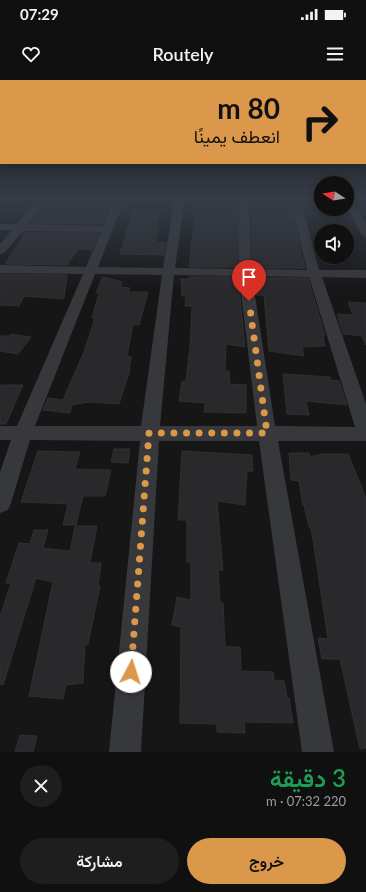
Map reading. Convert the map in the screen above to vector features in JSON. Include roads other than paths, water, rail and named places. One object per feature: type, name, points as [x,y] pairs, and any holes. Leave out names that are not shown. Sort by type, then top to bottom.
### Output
[{"type":"street","points":[[0,251],[18,229]]},
{"type":"street","points":[[0,503],[23,433],[107,229]]},
{"type":"street","points":[[125,752],[149,433],[168,271],[175,229]]},
{"type":"street","points":[[244,229],[245,272],[267,433],[318,752]]},
{"type":"street","points":[[302,229],[314,272],[366,431]]},
{"type":"street","points":[[0,269],[314,272],[366,274]]},
{"type":"street","points":[[0,433],[366,434]]}]
